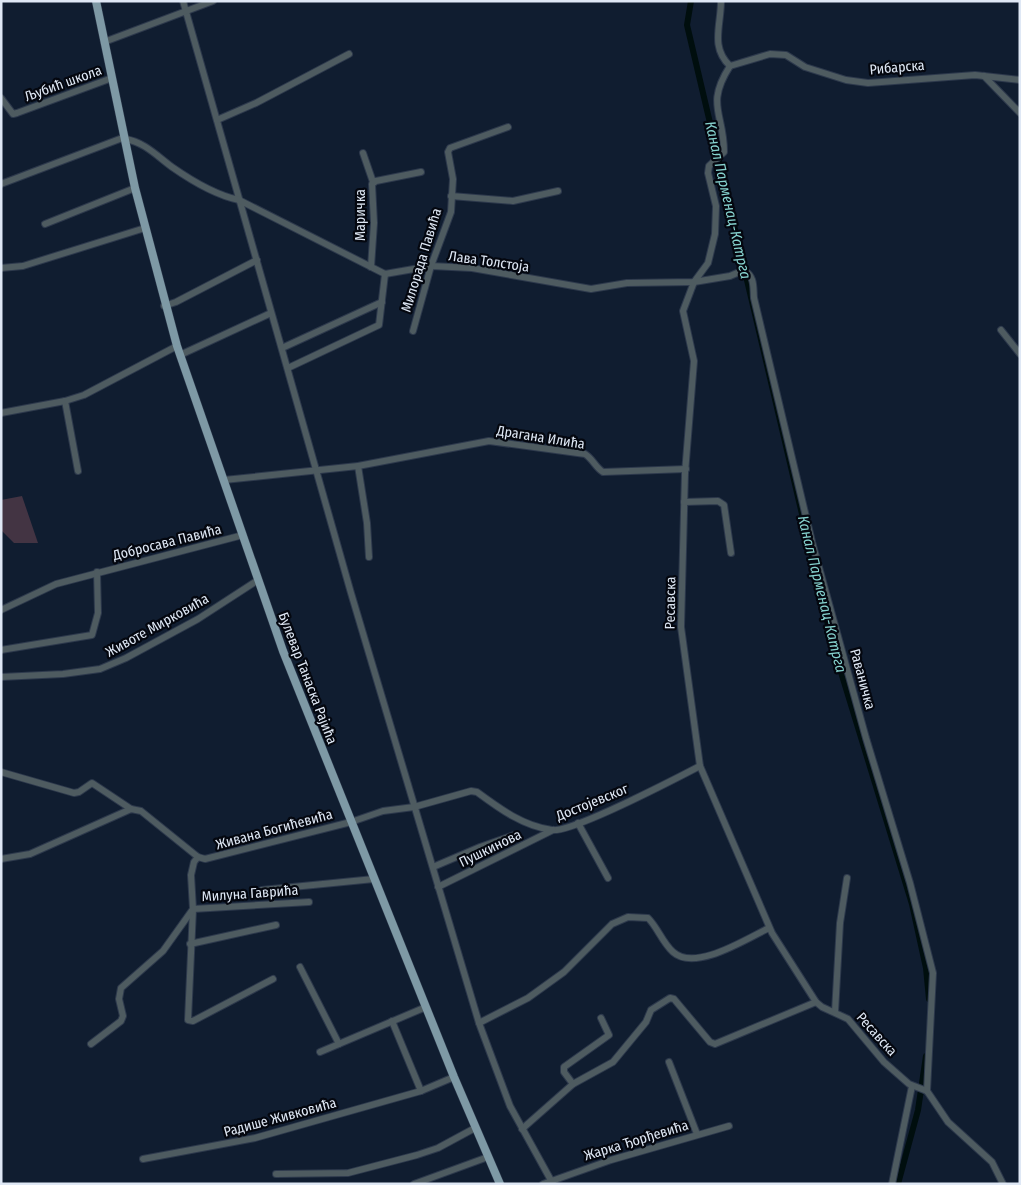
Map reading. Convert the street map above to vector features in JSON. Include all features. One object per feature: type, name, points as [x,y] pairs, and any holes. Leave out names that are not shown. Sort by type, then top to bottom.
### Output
[{"type":"main road","name":"Булевар Танаска Рајића","points":[[96,1],[135,188],[164,306],[176,346],[282,651],[454,1077],[500,1184]]},
{"type":"street","points":[[183,1],[351,593],[479,1023],[510,1106],[551,1182]]},
{"type":"street","points":[[104,42],[187,13],[213,1]]},
{"type":"street","points":[[721,1],[717,46],[722,58],[730,66]]},
{"type":"street","points":[[217,120],[256,103],[350,54]]},
{"type":"street","name":"Рибарска","points":[[730,66],[770,54],[786,55],[805,67],[846,80],[868,84],[927,77],[984,76],[1020,80]]},
{"type":"street","name":"Ресавска","points":[[730,66],[720,82],[716,102],[724,152],[712,161],[708,173],[716,206],[715,234],[708,262],[694,282],[683,311],[694,361],[684,502],[680,627],[700,766],[769,928],[816,1002],[822,1007],[848,1019],[884,1062],[914,1087]]},
{"type":"street","points":[[984,76],[1020,113]]},
{"type":"street","name":"Љубић школа","points":[[1,98],[13,114],[112,78]]},
{"type":"street","name":"Милорада Павића","points":[[413,331],[432,266],[451,212],[453,179],[448,152],[450,148],[508,127]]},
{"type":"street","points":[[1,184],[125,138],[138,141],[174,168],[222,197],[239,200],[385,274],[379,325],[288,368]]},
{"type":"street","points":[[363,153],[373,182]]},
{"type":"street","name":"Маричка","points":[[371,266],[374,223],[373,182],[421,172]]},
{"type":"street","points":[[45,224],[135,188]]},
{"type":"street","name":"Милорада Павића","points":[[451,196],[513,201],[558,191]]},
{"type":"street","points":[[1,268],[23,266],[145,228]]},
{"type":"street","points":[[164,306],[176,302],[257,260]]},
{"type":"street","name":"Лава Толстоја","points":[[385,274],[432,266],[472,268],[591,289],[627,283],[694,282]]},
{"type":"street","name":"Раваничка","points":[[694,282],[731,276],[744,270],[751,274],[753,279],[754,298],[812,542],[866,738],[910,883],[933,973],[926,1091]]},
{"type":"street","points":[[282,348],[382,302]]},
{"type":"street","points":[[180,355],[271,313]]},
{"type":"street","points":[[1001,330],[1020,354]]},
{"type":"street","points":[[1,413],[65,401],[84,395],[176,346]]},
{"type":"street","points":[[65,401],[78,471]]},
{"type":"street","name":"Драгана Илића","points":[[317,471],[358,466],[489,441],[585,454],[603,472],[686,469]]},
{"type":"street","points":[[358,466],[359,484],[367,523],[369,557]]},
{"type":"street","points":[[224,480],[317,471]]},
{"type":"street","points":[[684,502],[718,501],[724,505],[731,553]]},
{"type":"street","name":"Добросава Павића","points":[[1,610],[47,587],[96,572],[243,535]]},
{"type":"street","name":"Добросава Павића","points":[[1,650],[92,635],[98,613],[96,572]]},
{"type":"street","name":"Животе Мирковића","points":[[1,677],[64,674],[100,669],[126,658],[198,619],[258,580]]},
{"type":"street","name":"Достојевског","points":[[351,822],[383,812],[414,807],[463,792],[477,792],[508,815],[553,830],[578,823],[700,766]]},
{"type":"street","name":"Живана Богићевића","points":[[1,772],[74,793],[92,784],[130,809],[141,811],[198,857],[205,859],[219,857],[247,848],[351,822]]},
{"type":"street","points":[[1,860],[30,854],[130,809]]},
{"type":"street","points":[[578,823],[608,878]]},
{"type":"street","name":"Пушкинова","points":[[438,887],[553,830]]},
{"type":"street","points":[[433,867],[514,835]]},
{"type":"street","name":"Милуна Гаврића","points":[[198,857],[194,862],[191,875],[194,909],[190,944],[191,971],[187,1018],[191,1021],[273,979]]},
{"type":"street","points":[[835,1012],[840,923],[847,878]]},
{"type":"street","points":[[262,890],[374,879]]},
{"type":"street","name":"Милуна Гаврића","points":[[194,909],[309,902]]},
{"type":"street","name":"Милуна Гаврића","points":[[91,1044],[121,1021],[124,1016],[119,999],[121,988],[163,951],[194,909]]},
{"type":"street","points":[[479,1023],[528,998],[564,972],[612,924],[628,917],[648,918],[658,928],[664,943],[675,954],[692,960],[705,958],[769,928]]},
{"type":"street","points":[[190,944],[276,925]]},
{"type":"street","points":[[300,967],[339,1044]]},
{"type":"street","points":[[522,1128],[573,1084],[613,1062],[621,1055],[646,1022],[651,1010],[670,998],[674,999],[710,1042],[715,1044],[816,1002]]},
{"type":"street","points":[[320,1052],[426,1007]]},
{"type":"street","points":[[573,1084],[564,1072],[564,1067],[609,1036],[601,1018]]},
{"type":"street","points":[[392,1021],[420,1091]]},
{"type":"street","points":[[669,1062],[697,1134]]},
{"type":"street","name":"Радише Живковића","points":[[143,1159],[255,1138],[420,1091],[454,1077]]},
{"type":"street","points":[[892,1184],[914,1087],[926,1091],[948,1122],[992,1162],[1003,1184]]},
{"type":"street","name":"Жарка Ђорђевића","points":[[543,1184],[697,1134],[729,1126]]},
{"type":"street","points":[[276,1174],[348,1173],[424,1153],[475,1128]]},
{"type":"street","points":[[414,1184],[488,1157]]},
{"type":"shaded area","points":[[22,496],[38,543],[14,543],[1,530],[1,500]]},
{"type":"waterway","name":"Канал Парменац-Катрга","points":[[691,1],[687,25],[833,646],[912,904],[926,968],[929,999]]},
{"type":"waterway","name":"Канал Парменац-Катрга","points":[[898,1184],[918,1110],[926,1056]]}]
